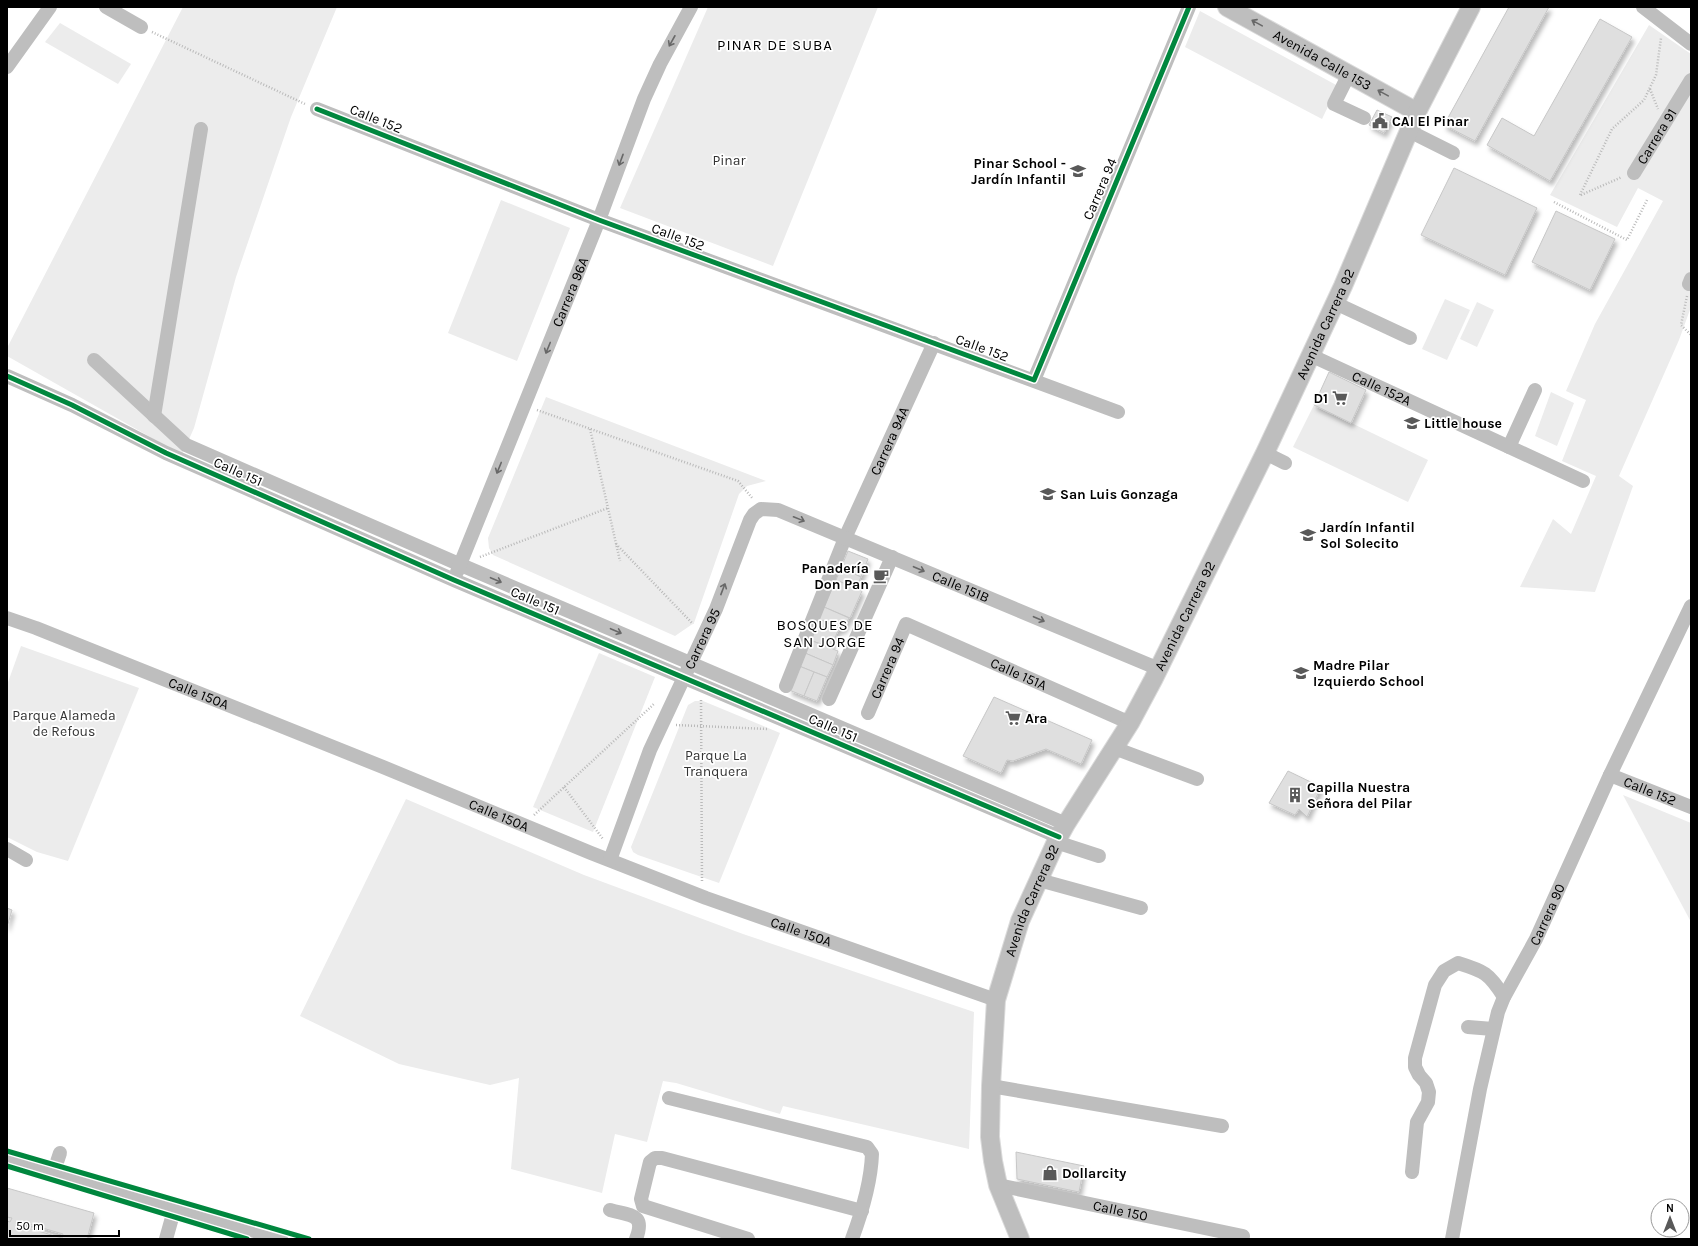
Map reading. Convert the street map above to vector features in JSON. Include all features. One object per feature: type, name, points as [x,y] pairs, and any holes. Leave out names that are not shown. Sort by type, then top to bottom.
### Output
[{"type":"main road","name":"Avenida Calle 153","points":[[1227,7],[1417,112]]},
{"type":"main road","name":"Avenida Carrera 92","points":[[1020,1239],[998,1185],[990,1137],[991,1086],[996,1000],[1020,921],[1060,835],[1130,723],[1159,669],[1265,453],[1335,303],[1417,112],[1471,7]]},
{"type":"street","points":[[7,67],[50,7]]},
{"type":"street","points":[[106,7],[141,27]]},
{"type":"street","name":"Carrera 96A","points":[[454,580],[599,220],[651,82],[691,7]]},
{"type":"street","name":"Carrera 94","points":[[1034,380],[1189,7]]},
{"type":"street","points":[[1643,7],[1691,44]]},
{"type":"street","points":[[1349,74],[1334,104],[1364,118]]},
{"type":"street","name":"Carrera 91","points":[[1634,173],[1691,80]]},
{"type":"street","name":"Calle 152","points":[[317,109],[599,220],[1118,412]]},
{"type":"street","points":[[154,416],[201,129]]},
{"type":"street","points":[[1409,131],[1454,153]]},
{"type":"street","points":[[1335,303],[1410,338]]},
{"type":"street","name":"Carrera 94A","points":[[786,686],[845,538],[934,343]]},
{"type":"street","name":"Calle 152A","points":[[1310,355],[1583,481]]},
{"type":"street","name":"Calle 151","points":[[94,360],[186,444],[691,664],[1060,835]]},
{"type":"street","name":"Calle 151","points":[[7,376],[72,405],[166,453],[454,580],[702,686],[1060,835]]},
{"type":"street","points":[[1510,447],[1535,390]]},
{"type":"street","points":[[1265,453],[1285,463]]},
{"type":"street","name":"Calle 151B","points":[[762,509],[778,510],[1159,669]]},
{"type":"street","name":"Carrera 95","points":[[612,857],[661,724],[704,636],[750,520],[754,514],[762,509]]},
{"type":"street","points":[[829,699],[892,557]]},
{"type":"street","name":"Carrera 90","points":[[1452,1239],[1493,1029],[1504,997],[1536,940],[1610,775],[1691,606]]},
{"type":"street","name":"Calle 150A","points":[[7,618],[36,628],[524,825],[612,857],[702,896],[996,1000]]},
{"type":"street","name":"Carrera 94","points":[[868,712],[906,624]]},
{"type":"street","name":"Calle 151A","points":[[906,624],[1130,723]]},
{"type":"street","points":[[1114,748],[1197,778]]},
{"type":"street","name":"Calle 152","points":[[1610,775],[1691,807]]},
{"type":"street","points":[[1060,835],[1099,856]]},
{"type":"street","points":[[7,849],[26,860]]},
{"type":"street","points":[[1039,880],[1141,908]]},
{"type":"street","points":[[1412,1172],[1417,1122],[1428,1102],[1430,1092],[1426,1083],[1419,1075],[1415,1067],[1415,1058],[1435,985],[1444,971],[1458,963],[1478,969],[1492,978],[1504,997]]},
{"type":"street","points":[[1468,1027],[1493,1029]]},
{"type":"street","points":[[991,1086],[1222,1126]]},
{"type":"street","points":[[669,1098],[867,1147],[872,1154],[872,1163],[862,1211],[852,1239]]},
{"type":"street","points":[[54,1171],[60,1153]]},
{"type":"street","points":[[7,1157],[282,1239]]},
{"type":"street","points":[[748,1239],[643,1206],[641,1199],[650,1162],[655,1158],[662,1158],[862,1211]]},
{"type":"street","name":"Calle 150","points":[[998,1185],[1243,1236]]},
{"type":"street","points":[[166,1239],[175,1207]]},
{"type":"street","points":[[610,1210],[635,1217],[639,1221],[640,1226],[636,1239]]},
{"type":"path","points":[[1634,173],[1580,195],[1612,129],[1644,100],[1656,75],[1662,22]]},
{"type":"path","points":[[141,27],[317,109]]},
{"type":"path","points":[[1554,202],[1627,240],[1647,200]]},
{"type":"path","points":[[1690,282],[1681,325],[1691,336]]},
{"type":"path","points":[[525,405],[738,481],[762,509]]},
{"type":"path","points":[[590,428],[620,561]]},
{"type":"path","points":[[461,565],[608,508]]},
{"type":"path","points":[[616,544],[704,636]]},
{"type":"path","points":[[702,686],[702,896]]},
{"type":"path","points":[[524,825],[661,698]]},
{"type":"path","points":[[661,724],[769,729]]},
{"type":"path","points":[[564,787],[612,857]]},
{"type":"green space","points":[[183,7],[337,7],[291,117],[236,277],[194,428],[182,455],[7,356],[7,348]]},
{"type":"green space","name":"Pinar","points":[[708,7],[878,7],[773,266],[620,208]]},
{"type":"green space","points":[[1200,11],[1338,86],[1322,119],[1185,47]]},
{"type":"green space","points":[[60,23],[131,64],[118,84],[45,42]]},
{"type":"green space","points":[[1649,25],[1691,54],[1691,307],[1679,340],[1619,476],[1633,486],[1595,592],[1520,587],[1553,519],[1571,534],[1596,476],[1562,461],[1586,400],[1566,391],[1595,324],[1663,201],[1638,188],[1617,227],[1550,195]]},
{"type":"green space","points":[[501,200],[570,228],[517,361],[448,333]]},
{"type":"green space","points":[[1445,299],[1470,310],[1447,360],[1422,349]]},
{"type":"green space","points":[[1477,302],[1494,310],[1477,347],[1460,339]]},
{"type":"green space","points":[[1551,392],[1574,403],[1557,446],[1535,436]]},
{"type":"green space","points":[[546,397],[766,481],[747,486],[739,494],[694,623],[675,636],[493,555],[489,548],[488,538]]},
{"type":"green space","points":[[1314,405],[1428,460],[1408,502],[1293,447]]},
{"type":"green space","name":"Parque Alameda de Refous","points":[[21,646],[139,688],[68,861],[37,852],[7,837],[7,685]]},
{"type":"green space","points":[[599,653],[655,677],[593,832],[533,807]]},
{"type":"green space","name":"Parque La Tranquera","points":[[695,701],[703,701],[780,733],[719,883],[638,855],[633,852],[631,847],[688,705]]},
{"type":"green space","points":[[1623,795],[1691,823],[1691,922]]},
{"type":"green space","points":[[406,799],[584,875],[743,934],[974,1012],[969,1149],[783,1106],[780,1114],[676,1083],[663,1081],[647,1142],[615,1134],[602,1193],[511,1169],[519,1078],[490,1085],[399,1064],[300,1016]]},
{"type":"building","points":[[1509,7],[1549,7],[1475,141],[1444,125]]},
{"type":"building","points":[[1600,19],[1632,37],[1550,181],[1487,145],[1502,118],[1534,136]]},
{"type":"building","name":"CAI El Pinar","points":[[1377,110],[1392,117],[1384,133],[1369,125]]},
{"type":"building","points":[[1454,168],[1537,208],[1505,275],[1421,235]]},
{"type":"building","points":[[1556,211],[1615,239],[1590,290],[1532,262]]},
{"type":"building","name":"D1","points":[[1329,372],[1366,390],[1351,423],[1314,405]]},
{"type":"building","points":[[848,551],[868,559],[861,577],[841,568]]},
{"type":"building","points":[[841,568],[861,577],[856,588],[836,580]]},
{"type":"building","points":[[836,580],[862,591],[850,618],[824,607]]},
{"type":"building","points":[[824,607],[849,618],[843,630],[819,619]]},
{"type":"building","points":[[819,619],[839,628],[831,648],[810,640]]},
{"type":"building","points":[[810,640],[838,651],[833,665],[805,653]]},
{"type":"building","points":[[805,653],[833,665],[827,677],[799,666]]},
{"type":"building","points":[[799,666],[814,672],[804,696],[789,690]]},
{"type":"building","points":[[814,672],[827,677],[817,701],[804,696]]},
{"type":"building","name":"Ara","points":[[994,697],[1092,740],[1081,764],[1046,749],[1013,761],[1007,760],[1001,773],[963,756]]},
{"type":"building","name":"Capilla Nuestra Señora del Pilar","points":[[1288,771],[1321,787],[1307,817],[1299,809],[1295,815],[1269,803]]},
{"type":"building","points":[[7,908],[12,910],[7,927]]},
{"type":"building","name":"Dollarcity","points":[[1016,1152],[1084,1166],[1079,1192],[1017,1179]]},
{"type":"building","points":[[7,1188],[94,1213],[87,1239],[7,1239],[7,1221],[10,1222],[12,1218],[7,1217]],"holes":[[[22,1222],[63,1234],[62,1238],[21,1226]]]},
{"type":"cycle path","points":[[317,109],[599,220],[1034,380],[1189,7]]},
{"type":"cycle path","points":[[7,376],[72,405],[166,453],[454,580],[1059,837]]},
{"type":"cycle path","points":[[7,1151],[309,1239]]},
{"type":"cycle path","points":[[7,1166],[247,1239]]},
{"type":"place","name":"CAI El Pinar","points":[[1380,121]]},
{"type":"place","name":"Pinar School - Jardín Infantil","points":[[1078,171]]},
{"type":"place","name":"D1","points":[[1340,398]]},
{"type":"place","name":"Little house","points":[[1412,423]]},
{"type":"place","name":"San Luis Gonzaga","points":[[1048,494]]},
{"type":"place","name":"Jardín Infantil Sol Solecito","points":[[1308,535]]},
{"type":"place","name":"Panadería Don Pan","points":[[881,576]]},
{"type":"place","name":"Madre Pilar Izquierdo School","points":[[1301,673]]},
{"type":"place","name":"Ara","points":[[1013,718]]},
{"type":"place","name":"Capilla Nuestra Señora del Pilar","points":[[1295,795]]},
{"type":"place","name":"Dollarcity","points":[[1050,1173]]},
{"type":"district","name":"PINAR DE SUBA","points":[[775,45]]},
{"type":"district","name":"BOSQUES DE SAN JORGE","points":[[825,634]]}]
